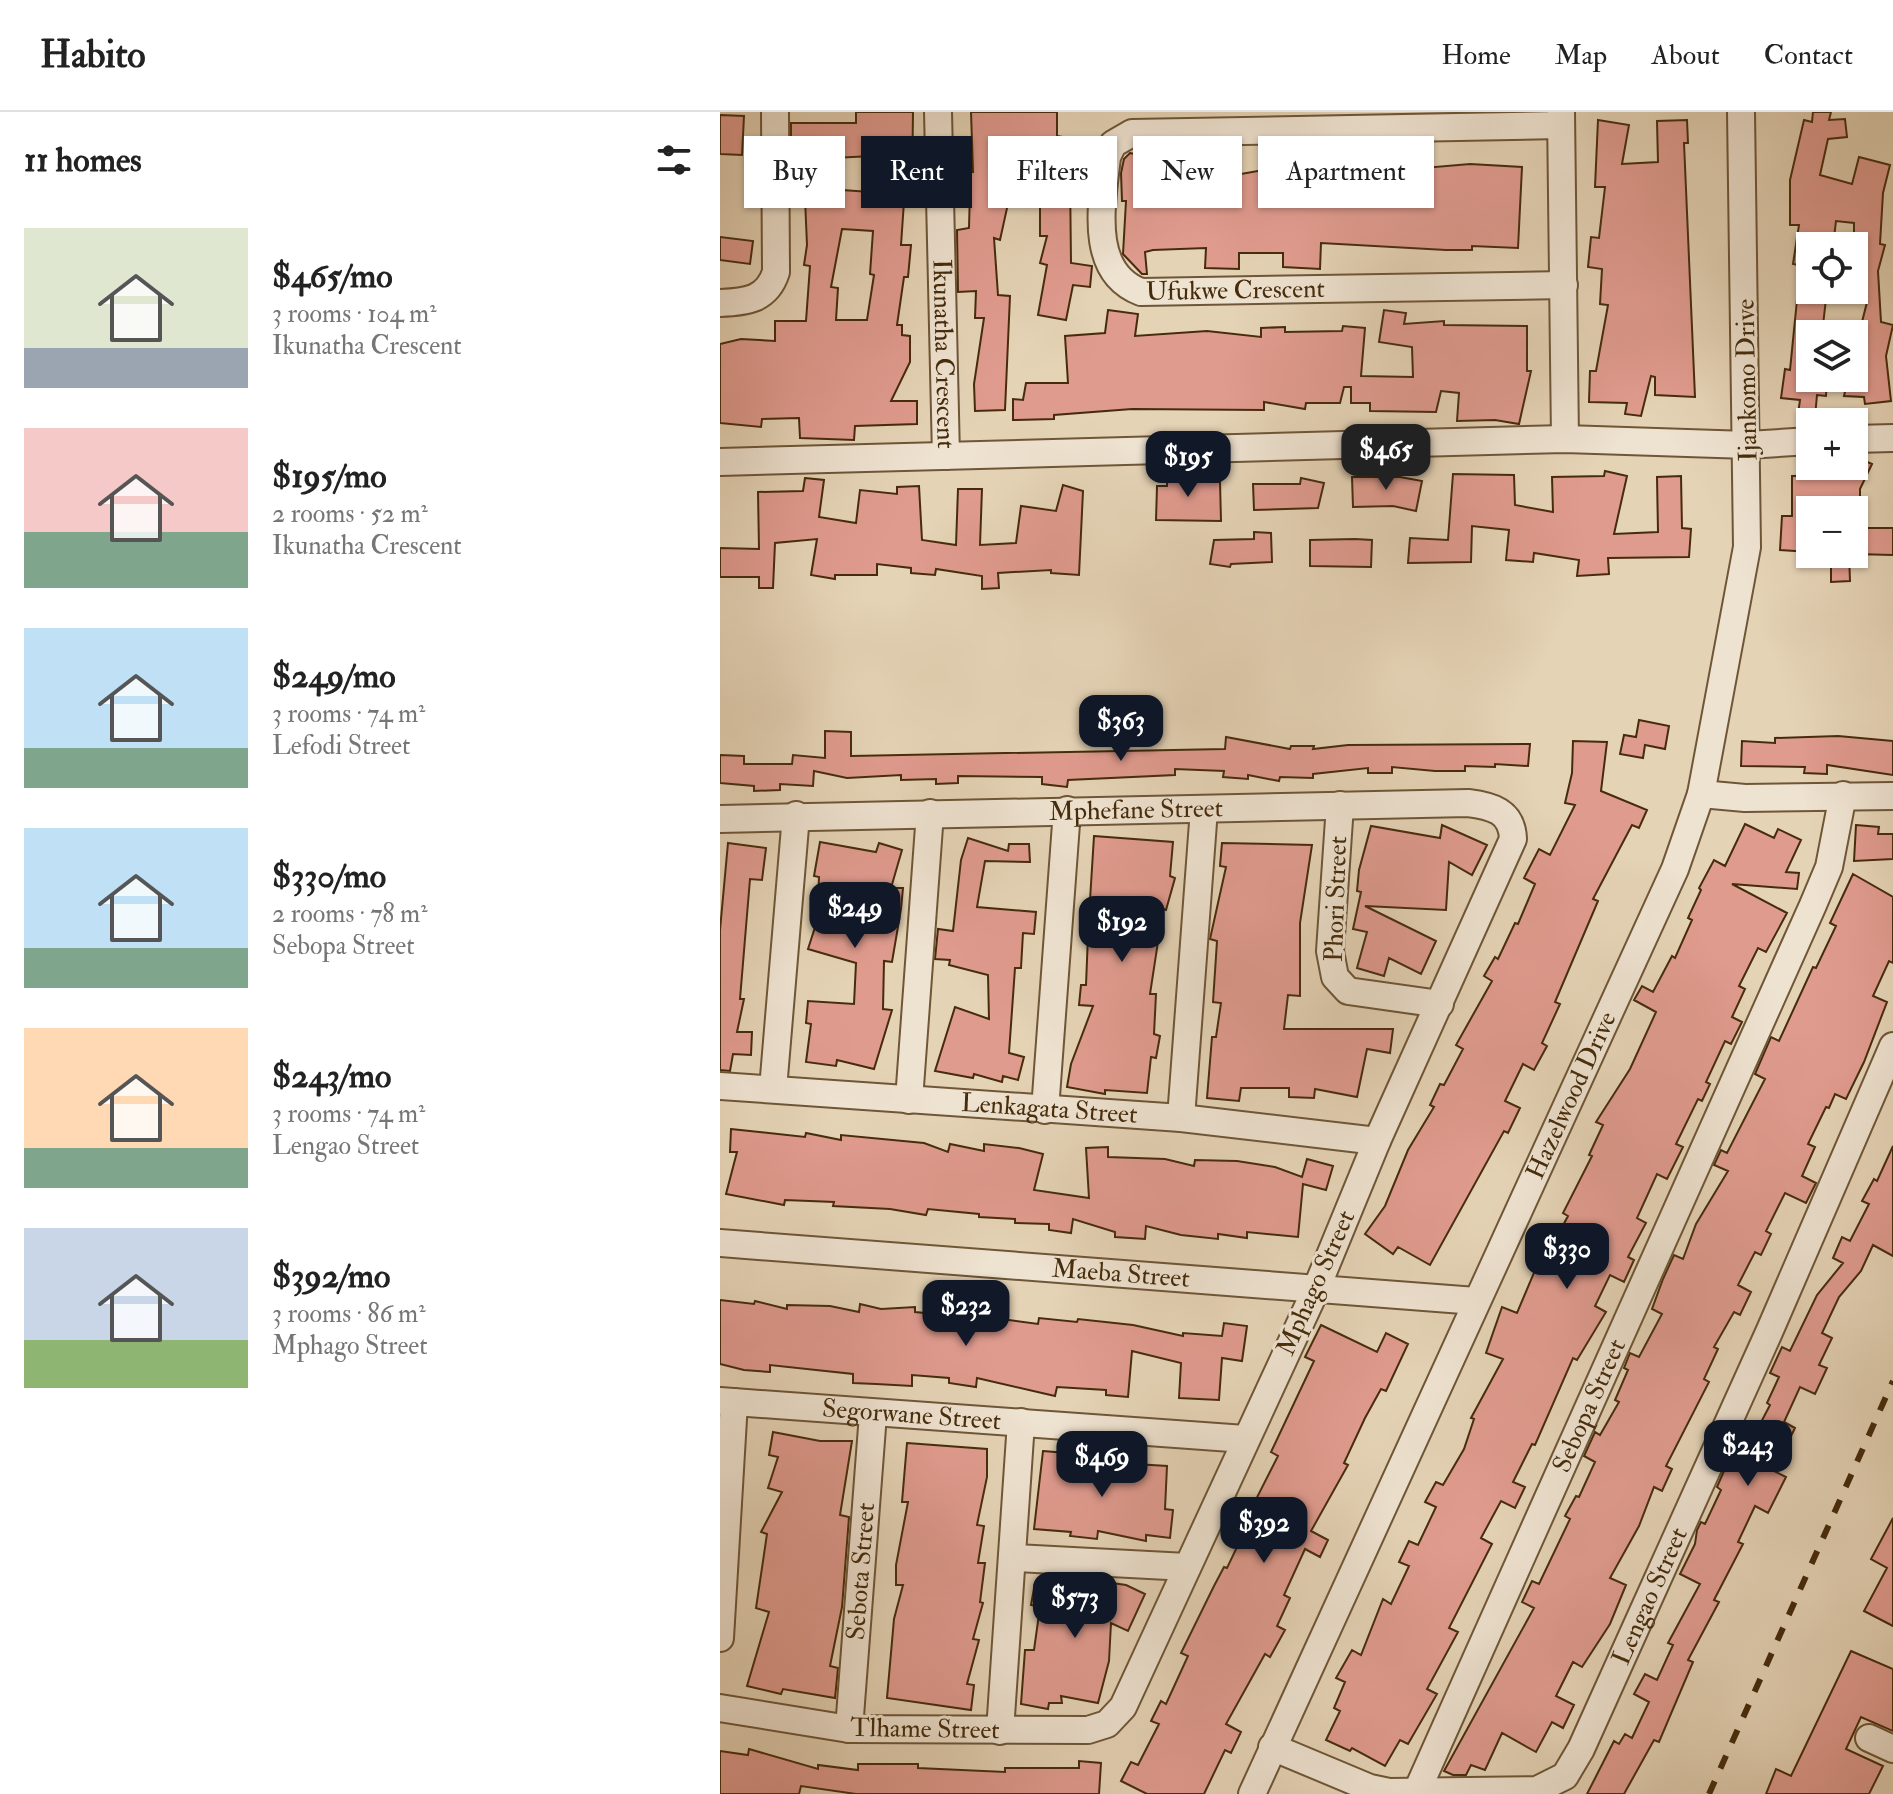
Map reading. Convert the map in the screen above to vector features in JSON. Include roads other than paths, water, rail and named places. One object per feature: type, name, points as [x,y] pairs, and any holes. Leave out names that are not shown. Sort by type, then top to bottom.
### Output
[{"type":"street","points":[[720,303],[757,298],[766,292],[776,272],[775,112]]},
{"type":"street","name":"Ikunatha Crescent","points":[[938,112],[946,456],[1565,439],[1748,445],[1796,442]]},
{"type":"street","name":"Ijankomo Drive","points":[[1727,647],[1747,547],[1748,445],[1741,112]]},
{"type":"street","points":[[1560,119],[1565,439]]},
{"type":"street","name":"Ufukwe Crescent","points":[[1560,119],[1132,133],[1113,144],[1107,157],[1103,251],[1114,275],[1141,292],[1564,285]]},
{"type":"street","points":[[1868,439],[1893,438]]},
{"type":"street","points":[[720,462],[946,456]]},
{"type":"street","name":"Hazelwood Drive","points":[[1252,1794],[1675,869],[1701,794],[1727,647]]},
{"type":"street","points":[[1701,794],[1745,798],[1893,796]]},
{"type":"street","name":"Sebopa Street","points":[[1417,1791],[1813,905],[1829,867],[1843,795]]},
{"type":"street","name":"Mphefane Street","points":[[720,819],[1340,805],[1485,805],[1500,811],[1513,827],[1507,857]]},
{"type":"street","name":"Phori Street","points":[[1340,805],[1330,951],[1335,977],[1348,991],[1440,1004]]},
{"type":"street","points":[[1181,1118],[1204,809]]},
{"type":"street","points":[[1045,1110],[1067,810]]},
{"type":"street","points":[[909,1100],[930,813]]},
{"type":"street","points":[[773,1089],[796,815]]},
{"type":"street","name":"Mphago Street","points":[[1123,1707],[1317,1287],[1377,1141],[1507,857]]},
{"type":"street","name":"Lengao Street","points":[[1272,1747],[1370,1788],[1389,1792],[1537,1790],[1555,1784],[1574,1764],[1770,1330],[1893,1046]]},
{"type":"street","name":"Lenkagata Street","points":[[720,1086],[1181,1118],[1377,1141]]},
{"type":"street","name":"Maeba Street","points":[[720,1243],[1476,1301]]},
{"type":"street","points":[[720,1638],[727,1402]]},
{"type":"street","name":"Segorwane Street","points":[[727,1402],[1245,1439]]},
{"type":"street","name":"Sebota Street","points":[[849,1729],[873,1414]]},
{"type":"street","points":[[1000,1731],[1021,1422]]},
{"type":"street","points":[[1014,1558],[1187,1567]]},
{"type":"street","name":"Tlhame Street","points":[[720,1708],[849,1729],[1000,1731],[1088,1730],[1107,1724],[1123,1707]]},
{"type":"street","points":[[1869,1738],[1893,1749]]},
{"type":"railway","points":[[1709,1794],[1893,1381]]}]
